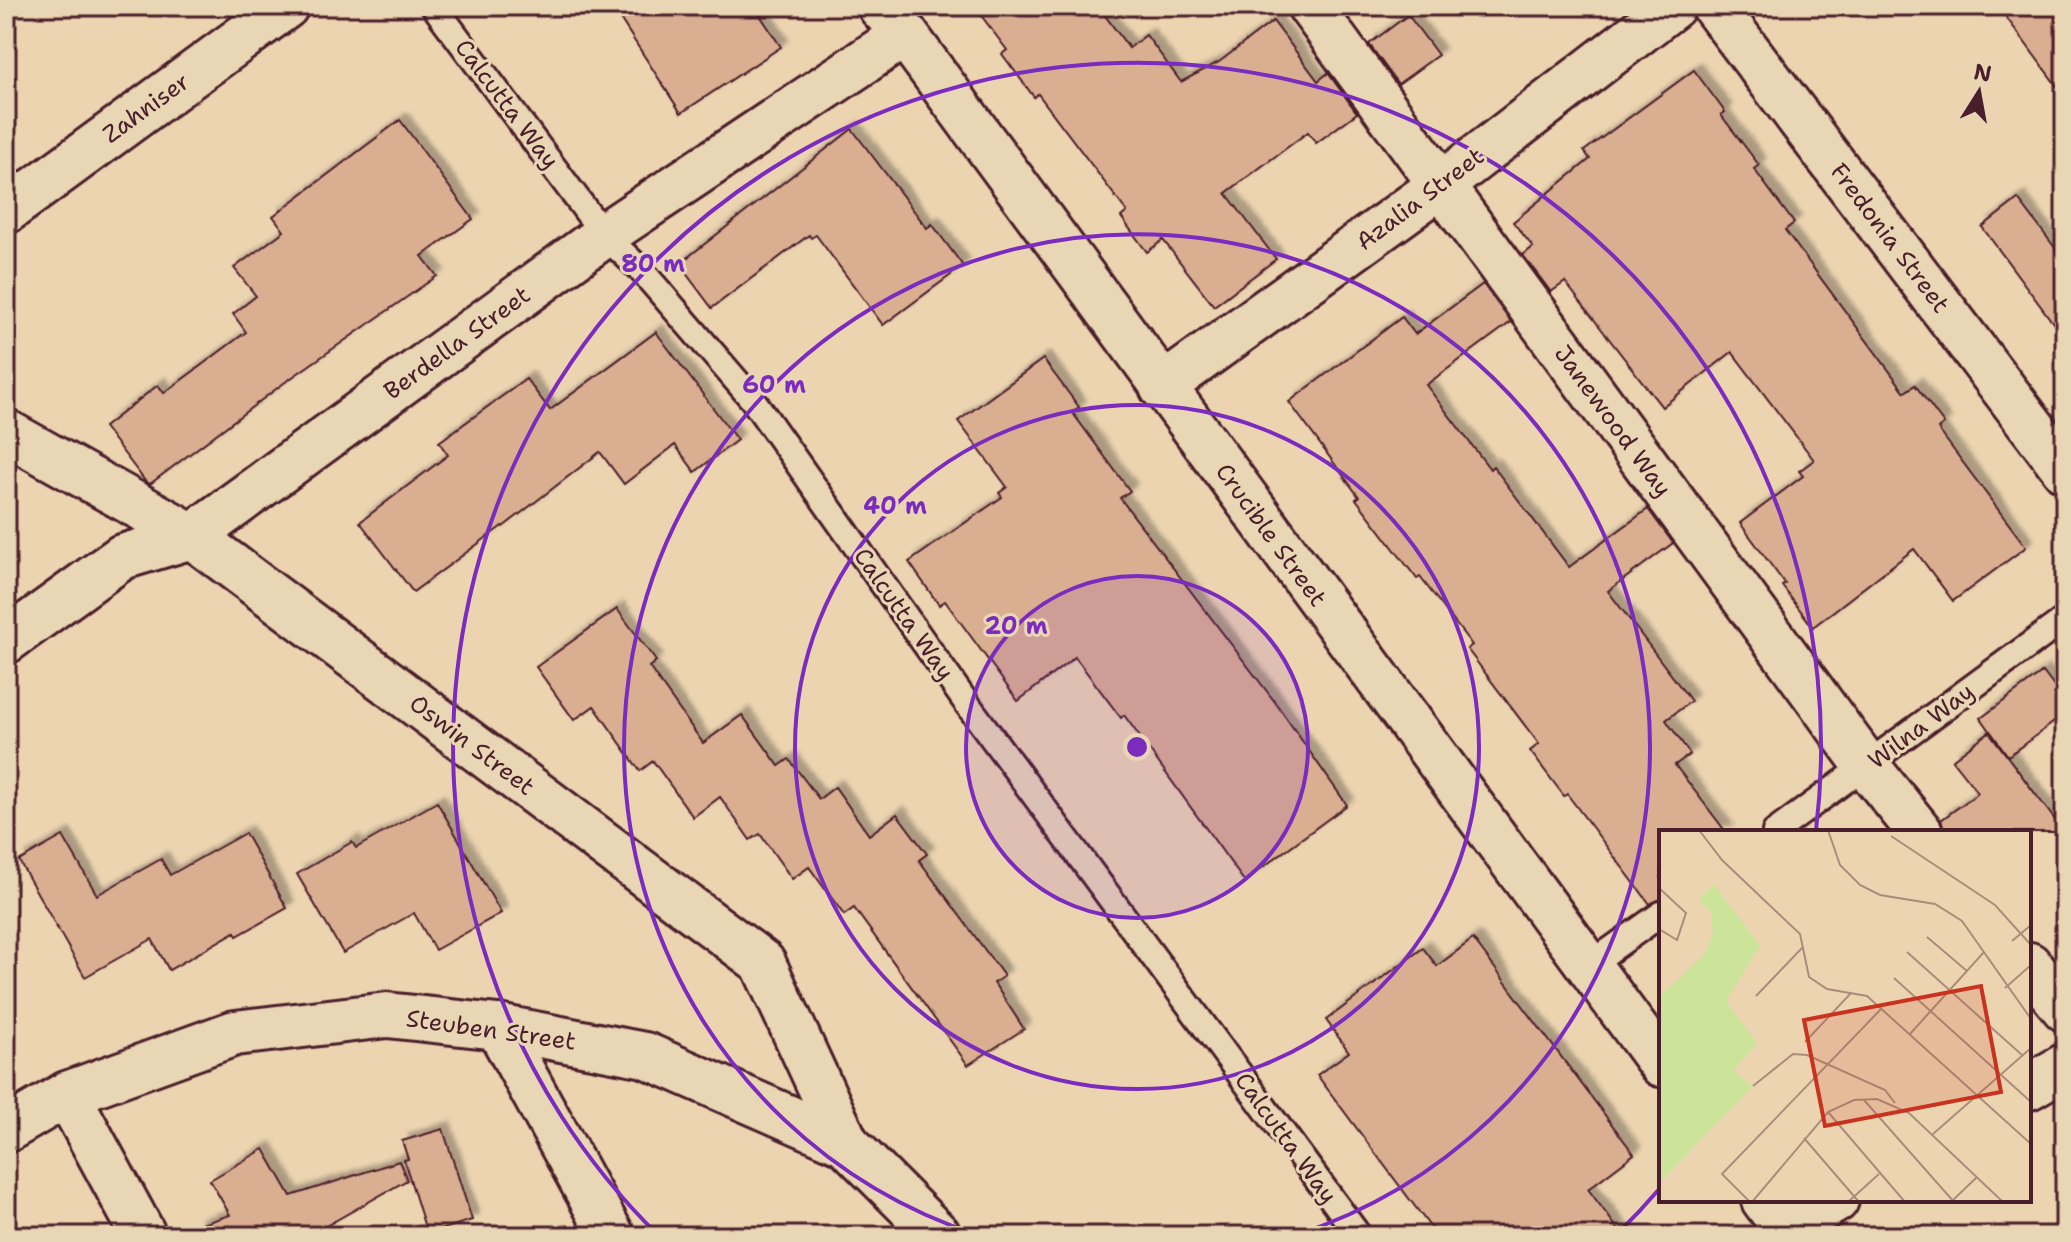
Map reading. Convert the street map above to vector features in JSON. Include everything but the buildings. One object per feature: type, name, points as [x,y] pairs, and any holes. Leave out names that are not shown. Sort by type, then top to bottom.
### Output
[{"type":"street","name":"Zahniser","points":[[6,211],[286,6]]},
{"type":"street","name":"Janewood Way","points":[[1310,6],[1867,766],[1918,830]]},
{"type":"street","name":"Azalia Street","points":[[1162,387],[1440,186],[1673,6]]},
{"type":"street","name":"Fredonia Street","points":[[1714,6],[2065,470]]},
{"type":"street","name":"Berdella Street","points":[[6,641],[122,557],[192,536],[893,20]]},
{"type":"street","name":"Crucible Street","points":[[893,20],[1659,1061]]},
{"type":"street","name":"Oswin Street","points":[[6,432],[192,536],[763,963],[846,1143]]},
{"type":"street","points":[[2031,967],[2065,1009]]},
{"type":"street","name":"Steuben Street","points":[[6,1130],[67,1094],[235,1033],[387,1015],[498,1027],[645,1055],[846,1143],[939,1236]]},
{"type":"street","points":[[498,1027],[612,1236]]},
{"type":"street","points":[[2031,1086],[2065,1066]]},
{"type":"street","points":[[67,1094],[144,1236]]},
{"type":"street","points":[[1779,1225],[1831,1202]]},
{"type":"lane","name":"Calcutta Way","points":[[434,6],[604,235],[642,271],[753,400],[968,705],[1359,1236]]},
{"type":"lane","name":"Wilna Way","points":[[1778,830],[2065,619]]},
{"type":"lane","points":[[1588,966],[1659,915]]}]
